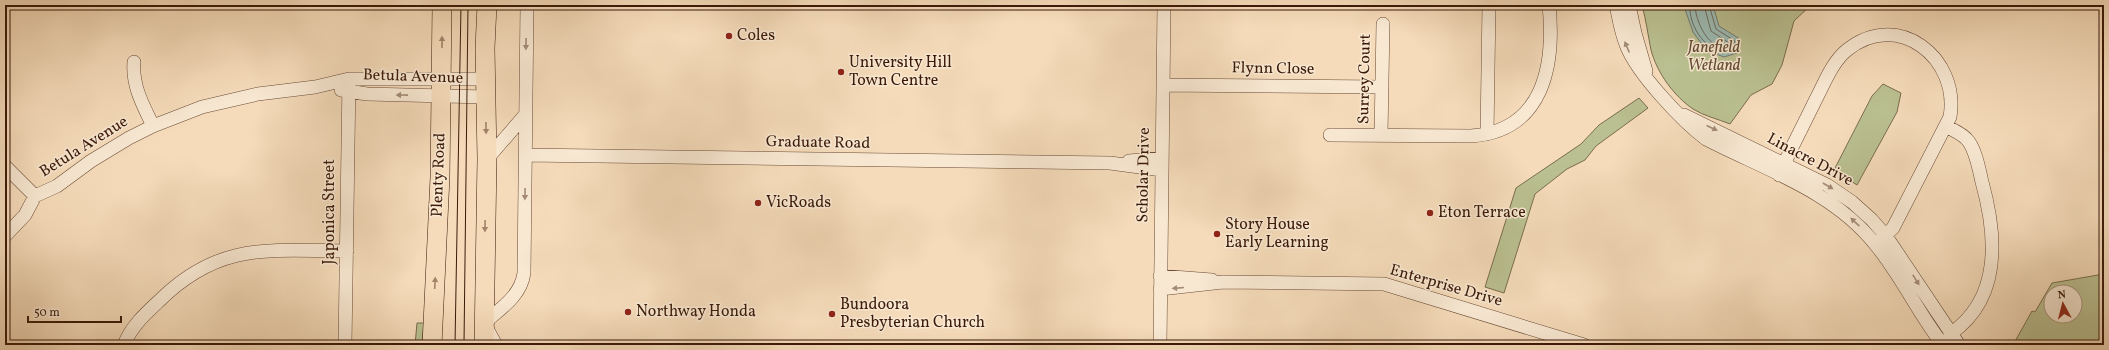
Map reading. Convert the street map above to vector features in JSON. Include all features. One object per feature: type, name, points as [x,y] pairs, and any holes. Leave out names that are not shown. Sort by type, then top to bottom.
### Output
[{"type":"highway","name":"Plenty Road","points":[[432,345],[440,177],[442,5]]},
{"type":"highway","points":[[484,345],[487,159],[485,88],[487,5]]},
{"type":"street","points":[[496,345],[484,323],[512,298],[520,288],[523,280],[527,5]]},
{"type":"street","name":"Scholar Drive","points":[[1160,345],[1164,5]]},
{"type":"street","points":[[1487,134],[1489,5]]},
{"type":"street","points":[[1330,135],[1471,136],[1487,134],[1510,125],[1520,118],[1535,102],[1541,92],[1550,51],[1549,5]]},
{"type":"street","name":"Linacre Drive","points":[[1616,5],[1627,47],[1638,68],[1649,79],[1667,102],[1677,111],[1781,170],[1841,194],[1872,220],[1881,240],[1947,340],[1958,345]]},
{"type":"street","name":"Linacre Drive","points":[[1629,5],[1638,46],[1649,79]]},
{"type":"street","name":"Surrey Court","points":[[1381,135],[1383,24]]},
{"type":"street","points":[[1781,170],[1836,62],[1850,48],[1870,38],[1889,35],[1907,38],[1921,44],[1933,54],[1944,71],[1950,92],[1951,109],[1946,126],[1893,228],[1881,240]]},
{"type":"street","points":[[134,62],[134,80],[136,88],[154,126]]},
{"type":"street","name":"Betula Avenue","points":[[5,236],[25,215],[35,196],[57,186],[109,149],[154,126],[202,107],[232,99],[285,89],[349,85],[366,94],[441,87],[485,88]]},
{"type":"street","name":"Japonica Street","points":[[345,345],[349,85]]},
{"type":"street","name":"Flynn Close","points":[[1163,85],[1382,87]]},
{"type":"street","name":"Betula Avenue","points":[[441,87],[485,88]]},
{"type":"street","points":[[487,159],[525,115]]},
{"type":"street","points":[[1946,126],[1965,138],[1971,146],[1984,190],[1993,242],[1989,276],[1981,300],[1967,321],[1947,340]]},
{"type":"street","name":"Graduate Road","points":[[525,156],[1162,164]]},
{"type":"street","points":[[5,166],[35,196]]},
{"type":"street","points":[[124,345],[128,335],[137,324],[172,288],[200,268],[218,260],[257,251],[347,251]]},
{"type":"street","name":"Enterprise Drive","points":[[1160,276],[1202,278],[1223,282]]},
{"type":"street","name":"Enterprise Drive","points":[[1160,289],[1223,282],[1384,284],[1584,345]]},
{"type":"green space","name":"Janefield Wetland","points":[[1642,5],[1811,5],[1794,21],[1782,65],[1772,84],[1751,95],[1730,124],[1706,116],[1693,109],[1679,98],[1667,83],[1657,67],[1651,50]]},
{"type":"green space","points":[[1883,84],[1901,93],[1897,112],[1857,185],[1834,170],[1872,96]]},
{"type":"green space","points":[[1639,98],[1648,108],[1596,146],[1585,160],[1567,169],[1535,194],[1504,293],[1485,287],[1516,188],[1581,144],[1599,125]]},
{"type":"green space","points":[[2104,274],[2104,345],[2013,345],[2032,311],[2035,312],[2043,298],[2043,324],[2083,324],[2083,284],[2051,284]]},
{"type":"green space","points":[[417,323],[424,323],[422,345],[415,345]]},
{"type":"water","points":[[1688,5],[1713,5],[1719,26],[1740,39],[1737,53],[1724,57],[1706,50],[1693,32],[1685,9]]},
{"type":"tram line","points":[[455,345],[461,5]]},
{"type":"tram line","points":[[464,345],[468,5]]},
{"type":"place","name":"Coles","points":[[729,36]]},
{"type":"place","name":"University Hill Town Centre","points":[[841,72]]},
{"type":"place","name":"VicRoads","points":[[758,203]]},
{"type":"place","name":"Eton Terrace","points":[[1430,213]]},
{"type":"place","name":"Story House Early Learning","points":[[1217,234]]},
{"type":"place","name":"Northway Honda","points":[[628,312]]},
{"type":"place","name":"Bundoora Presbyterian Church","points":[[832,314]]}]
